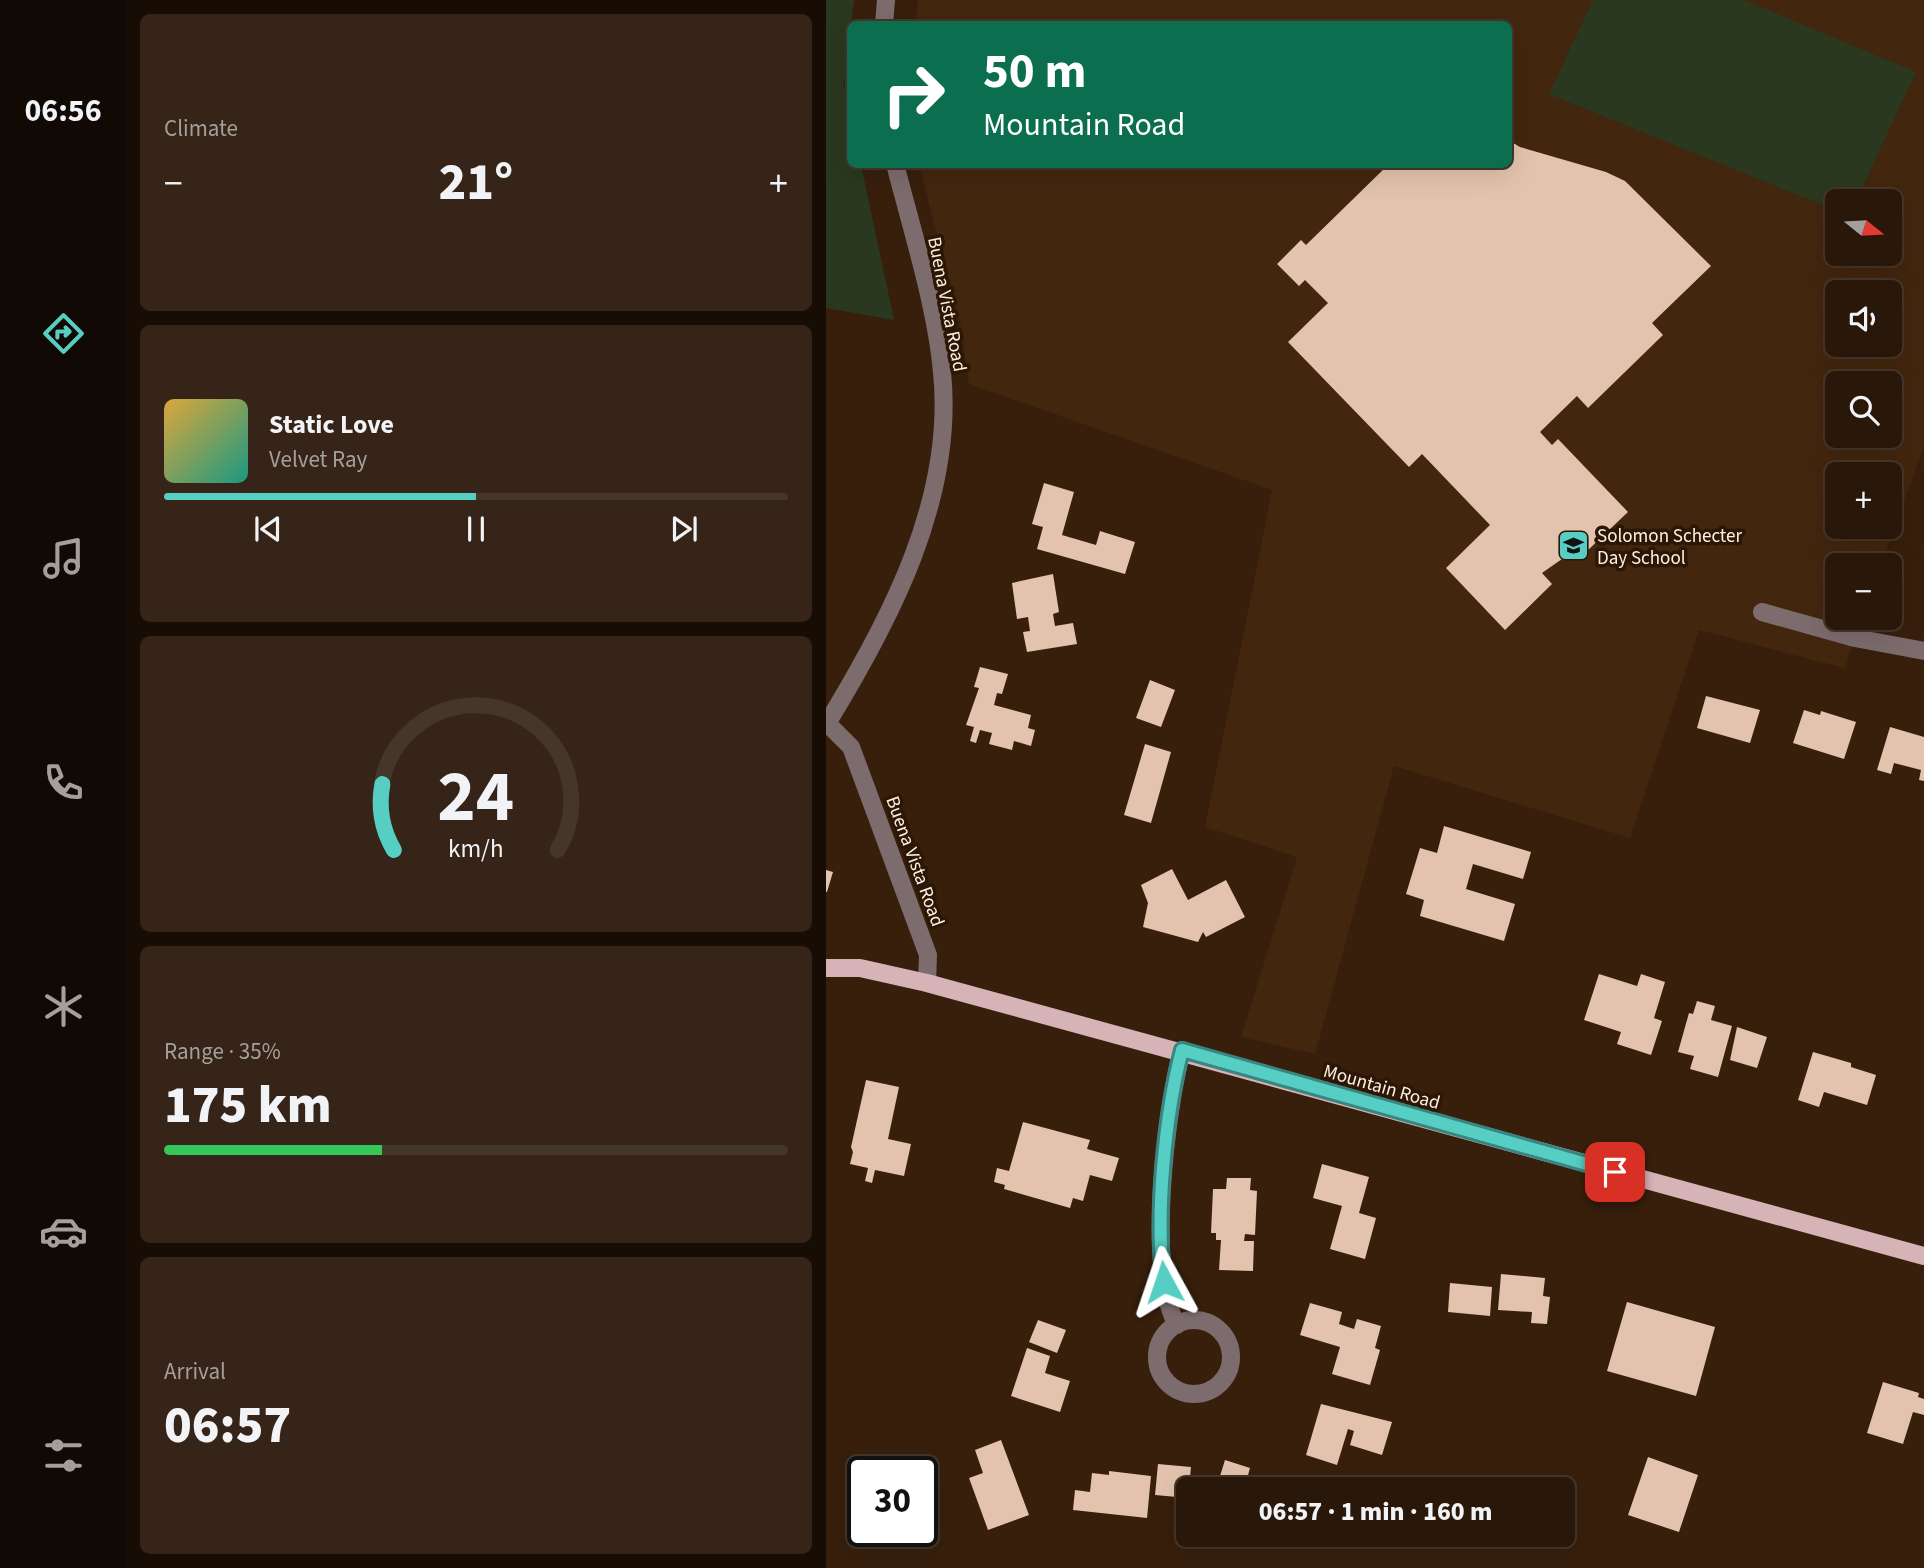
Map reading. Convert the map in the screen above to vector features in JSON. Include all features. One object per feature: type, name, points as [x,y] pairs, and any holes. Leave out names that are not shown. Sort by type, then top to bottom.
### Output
[{"type":"main road","name":"Mountain Road","points":[[826,968],[860,968],[927,983],[1182,1050],[1457,1129],[1924,1256]]},
{"type":"street","points":[[884,21],[886,0]]},
{"type":"street","name":"Buena Vista Road","points":[[896,168],[942,372],[943,416],[939,463],[923,528],[908,568],[870,651],[827,724],[851,747],[928,955],[927,983]]},
{"type":"street","points":[[1762,612],[1855,638],[1924,651]]},
{"type":"street","points":[[1177,1325],[1167,1307],[1160,1257],[1167,1132],[1173,1084],[1182,1050]]},
{"type":"street","points":[[1188,1321],[1211,1324],[1227,1340],[1231,1363],[1227,1374],[1211,1391],[1188,1394],[1177,1390],[1161,1373],[1158,1352],[1161,1341],[1177,1325],[1188,1321]]},
{"type":"shaded area","name":"Solomon Schecter Day School","points":[[918,0],[1924,0],[1924,447],[1902,507],[1902,462],[1825,462],[1825,539],[1890,539],[1885,553],[1825,553],[1825,630],[1858,630],[1844,668],[1699,630],[1630,838],[1394,766],[1315,1054],[1241,1037],[1297,857],[1205,827],[1272,490],[969,384],[961,327],[920,168],[1512,168],[1512,21],[915,21]]},
{"type":"green space","points":[[826,0],[854,0],[852,21],[847,21],[844,85],[847,100],[847,168],[862,168],[894,320],[826,308]]},
{"type":"green space","points":[[1593,0],[1744,0],[1916,72],[1862,189],[1825,189],[1825,206],[1549,94]]},
{"type":"building","points":[[1512,142],[1606,172],[1625,181],[1711,266],[1652,323],[1663,335],[1588,408],[1577,396],[1540,432],[1552,445],[1558,439],[1628,512],[1587,551],[1582,545],[1542,573],[1552,584],[1505,630],[1446,568],[1490,525],[1422,454],[1409,467],[1288,342],[1328,303],[1305,280],[1299,286],[1277,264],[1301,240],[1306,245],[1385,168],[1512,168]]},
{"type":"building","points":[[1044,483],[1074,492],[1062,535],[1096,545],[1100,531],[1135,542],[1125,574],[1037,549],[1043,527],[1032,524]]},
{"type":"building","points":[[1053,574],[1059,612],[1053,614],[1055,626],[1073,623],[1077,644],[1027,652],[1023,632],[1030,631],[1028,617],[1017,619],[1012,583]]},
{"type":"building","points":[[980,667],[1008,674],[1002,694],[997,693],[994,705],[1031,715],[1028,728],[1035,730],[1031,746],[1014,741],[1012,750],[989,744],[992,733],[980,730],[976,743],[970,741],[974,727],[966,725],[979,688],[974,687]]},
{"type":"building","points":[[1150,680],[1175,690],[1161,727],[1136,718]]},
{"type":"building","points":[[1706,696],[1760,710],[1750,743],[1697,728]]},
{"type":"building","points":[[1804,710],[1820,715],[1821,711],[1856,722],[1844,759],[1793,743]]},
{"type":"building","points":[[1890,727],[1924,737],[1924,781],[1919,780],[1921,770],[1894,763],[1891,774],[1877,770]]},
{"type":"building","points":[[1145,744],[1171,752],[1151,823],[1124,815]]},
{"type":"building","points":[[1444,826],[1531,852],[1523,879],[1473,864],[1466,889],[1515,904],[1504,941],[1420,916],[1424,900],[1406,894],[1420,848],[1437,853]]},
{"type":"building","points":[[1172,869],[1188,900],[1226,880],[1245,917],[1206,937],[1203,932],[1198,942],[1143,927],[1148,903],[1141,885]]},
{"type":"building","points":[[826,870],[833,872],[827,892],[826,892]]},
{"type":"building","points":[[1599,974],[1637,986],[1641,974],[1665,982],[1654,1018],[1662,1021],[1651,1055],[1617,1044],[1621,1032],[1584,1020]]},
{"type":"building","points":[[1697,1001],[1715,1006],[1711,1020],[1732,1026],[1718,1077],[1690,1069],[1694,1056],[1678,1052],[1689,1013],[1693,1014]]},
{"type":"building","points":[[1737,1027],[1767,1037],[1757,1068],[1730,1060]]},
{"type":"building","points":[[1813,1052],[1851,1063],[1851,1067],[1876,1075],[1867,1105],[1824,1092],[1819,1107],[1798,1100]]},
{"type":"building","points":[[866,1080],[899,1087],[888,1139],[911,1144],[904,1176],[875,1170],[872,1183],[865,1181],[868,1168],[850,1164],[853,1152],[851,1147]]},
{"type":"building","points":[[1023,1122],[1090,1140],[1087,1149],[1119,1158],[1112,1181],[1090,1175],[1083,1201],[1073,1198],[1070,1208],[1004,1189],[1005,1185],[994,1182],[997,1168],[1009,1171]]},
{"type":"building","points":[[1322,1164],[1369,1177],[1359,1213],[1376,1218],[1365,1259],[1330,1249],[1342,1206],[1313,1198]]},
{"type":"building","points":[[1227,1178],[1251,1178],[1250,1190],[1257,1191],[1255,1235],[1245,1234],[1244,1241],[1254,1241],[1253,1271],[1219,1270],[1221,1240],[1216,1240],[1216,1233],[1211,1233],[1213,1189],[1226,1189]]},
{"type":"building","points":[[1501,1274],[1545,1278],[1543,1296],[1550,1297],[1547,1324],[1531,1323],[1532,1312],[1498,1310]]},
{"type":"building","points":[[1450,1283],[1492,1287],[1490,1316],[1448,1312]]},
{"type":"building","points":[[1627,1302],[1715,1327],[1696,1396],[1607,1371]]},
{"type":"building","points":[[1310,1303],[1342,1312],[1339,1324],[1354,1329],[1357,1319],[1381,1326],[1375,1348],[1380,1350],[1370,1385],[1332,1374],[1340,1347],[1300,1335]]},
{"type":"building","points":[[1038,1320],[1066,1330],[1057,1353],[1029,1342]]},
{"type":"building","points":[[1027,1348],[1050,1356],[1045,1373],[1070,1381],[1060,1412],[1011,1396]]},
{"type":"building","points":[[1883,1382],[1919,1393],[1918,1397],[1924,1399],[1924,1415],[1913,1412],[1903,1444],[1867,1433]]},
{"type":"building","points":[[1321,1404],[1392,1422],[1382,1455],[1350,1445],[1354,1431],[1348,1429],[1337,1465],[1306,1455]]},
{"type":"building","points":[[1001,1440],[1029,1515],[988,1530],[969,1478],[983,1473],[975,1450]]},
{"type":"building","points":[[1648,1457],[1698,1475],[1679,1532],[1628,1515]]},
{"type":"building","points":[[1225,1460],[1250,1468],[1248,1477],[1220,1477]]},
{"type":"building","points":[[1158,1464],[1191,1467],[1190,1477],[1176,1477],[1176,1497],[1155,1495]]},
{"type":"building","points":[[1109,1471],[1151,1476],[1147,1518],[1073,1510],[1075,1490],[1090,1492],[1092,1473],[1109,1475]]},
{"type":"place","name":"Solomon Schecter Day School","points":[[1574,546]]},
{"type":"route","points":[[1164,1282],[1160,1257],[1167,1132],[1173,1084],[1182,1050],[1615,1172]]}]
